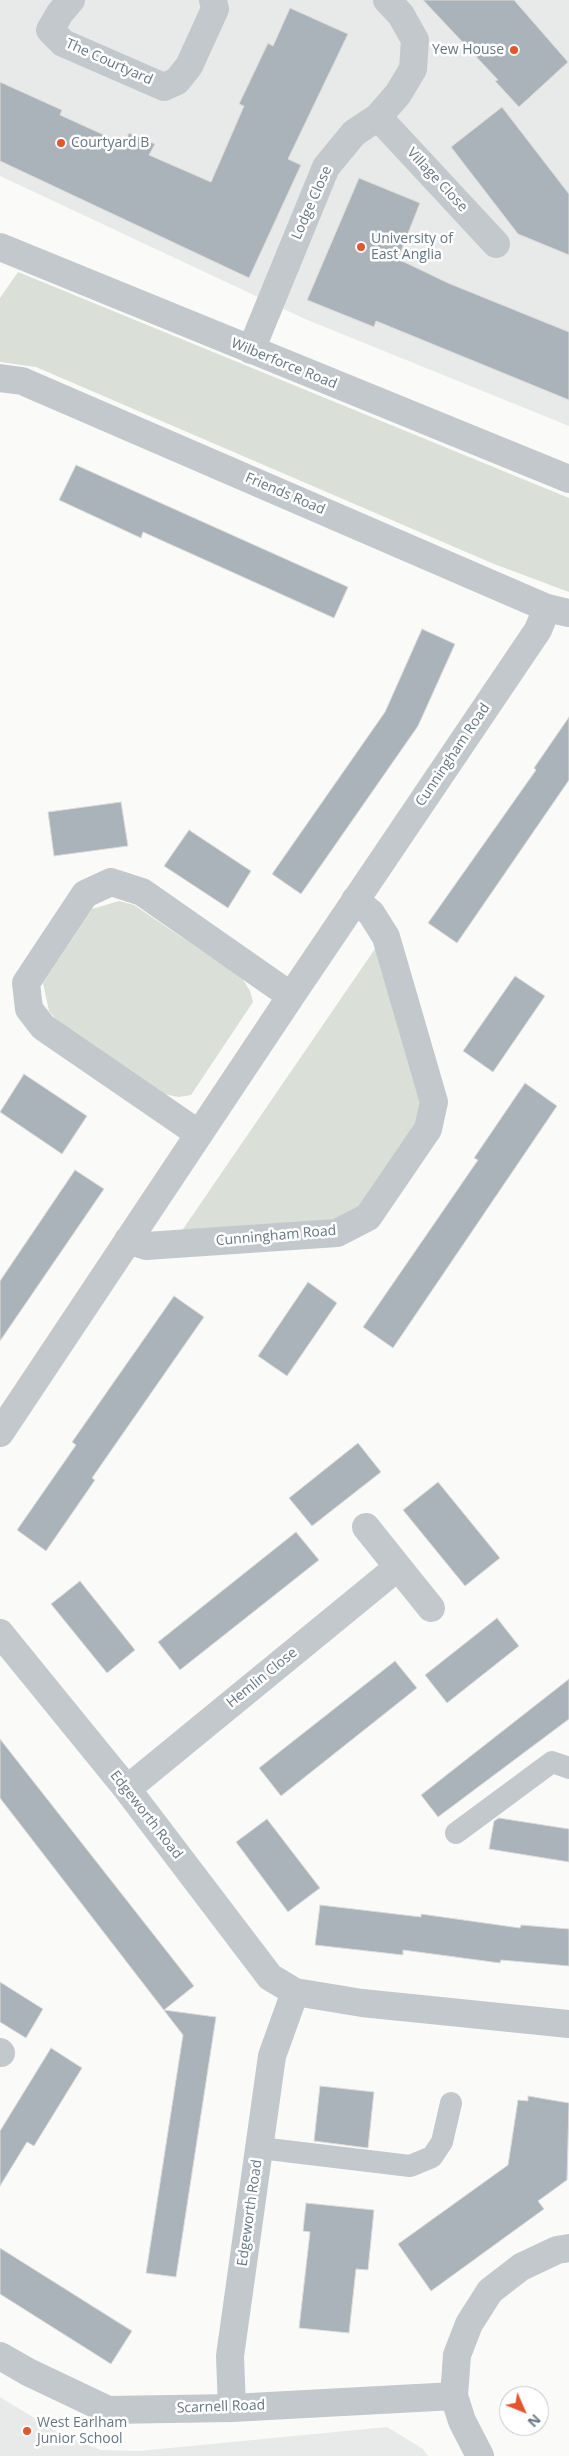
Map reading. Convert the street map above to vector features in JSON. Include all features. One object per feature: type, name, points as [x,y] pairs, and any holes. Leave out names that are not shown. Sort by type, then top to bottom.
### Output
[{"type":"street","name":"The Courtyard","points":[[71,0],[60,13],[50,30],[63,43],[164,87],[177,81],[188,66],[215,9],[213,0]]},
{"type":"street","name":"Lodge Close","points":[[251,350],[326,167],[354,133],[378,117],[398,94],[413,69],[415,40],[401,15],[387,0]]},
{"type":"street","name":"Village Close","points":[[378,117],[496,244]]},
{"type":"street","name":"Wilberforce Road","points":[[0,247],[569,479]]},
{"type":"street","name":"Friends Road","points":[[0,378],[22,381],[558,610]]},
{"type":"street","name":"Cunningham Road","points":[[0,1434],[355,900],[538,630],[558,610]]},
{"type":"street","points":[[199,1134],[43,1027],[29,1009],[26,982],[31,974],[85,894],[111,882],[142,892],[291,996]]},
{"type":"street","name":"Cunningham Road","points":[[128,1240],[146,1246],[337,1233],[368,1217],[428,1129],[434,1102],[386,937],[371,913],[355,900]]},
{"type":"street","points":[[366,1527],[431,1608]]},
{"type":"street","name":"Hemlin Close","points":[[126,1789],[398,1567]]},
{"type":"street","name":"Edgeworth Road","points":[[0,1633],[126,1789],[270,1977],[295,1992],[362,2003],[569,2024]]},
{"type":"street","name":"Edgeworth Road","points":[[232,2408],[230,2356],[272,2056],[295,1992]]},
{"type":"street","points":[[480,2456],[462,2421],[454,2396],[457,2355],[469,2324],[490,2291],[521,2267],[557,2250],[569,2248]]},
{"type":"street","name":"Scarnell Road","points":[[0,2356],[28,2372],[108,2410],[232,2408],[454,2396]]},
{"type":"lane","points":[[456,1833],[563,1760]]},
{"type":"lane","points":[[260,2148],[410,2166],[432,2157],[442,2142],[451,2104]]},
{"type":"shaded area","name":"University of East Anglia","points":[[0,0],[569,0],[569,426],[305,319],[0,176]]},
{"type":"shaded area","points":[[18,272],[569,498],[569,592],[494,564],[36,367],[0,362],[0,298]]},
{"type":"shaded area","points":[[119,901],[134,905],[242,978],[250,991],[253,1002],[191,1095],[179,1097],[163,1094],[59,1023],[49,1011],[43,983],[92,909]]},
{"type":"shaded area","points":[[379,943],[422,1093],[420,1120],[361,1206],[337,1219],[179,1235]]},
{"type":"shaded area","name":"West Earlham Junior School","points":[[0,2397],[62,2435],[101,2450],[139,2451],[387,2427],[423,2449],[428,2456],[0,2456]]},
{"type":"building","name":"Yew House","points":[[423,0],[514,0],[568,62],[519,107],[495,81],[498,80]]},
{"type":"building","name":"Courtyard B","points":[[290,8],[348,34],[288,159],[301,165],[249,278],[0,161],[0,82],[62,110],[60,115],[124,144],[129,133],[155,144],[149,155],[211,182],[244,106],[239,104],[268,43],[273,46]]},
{"type":"building","points":[[502,107],[569,194],[569,255],[518,234],[451,147]]},
{"type":"building","points":[[359,178],[420,203],[398,259],[448,283],[569,332],[569,400],[376,321],[374,327],[307,300]]},
{"type":"building","points":[[76,465],[348,587],[334,618],[143,532],[141,538],[59,500]]},
{"type":"building","points":[[422,629],[455,644],[418,726],[301,894],[272,874],[385,712]]},
{"type":"building","points":[[569,717],[569,780],[457,943],[428,923],[536,770],[534,768]]},
{"type":"building","points":[[121,802],[128,846],[54,856],[48,812]]},
{"type":"building","points":[[189,830],[251,871],[228,908],[164,866]]},
{"type":"building","points":[[515,976],[545,996],[493,1072],[463,1051]]},
{"type":"building","points":[[24,1074],[87,1116],[62,1154],[0,1112]]},
{"type":"building","points":[[525,1083],[557,1106],[393,1348],[363,1327],[478,1160],[474,1158]]},
{"type":"building","points":[[75,1170],[104,1189],[0,1341],[0,1281]]},
{"type":"building","points":[[308,1282],[337,1303],[287,1376],[258,1356]]},
{"type":"building","points":[[174,1296],[204,1317],[92,1478],[95,1480],[46,1551],[17,1530],[76,1445],[72,1442]]},
{"type":"building","points":[[358,1443],[381,1472],[312,1526],[289,1498]]},
{"type":"building","points":[[438,1482],[500,1558],[465,1586],[403,1510]]},
{"type":"building","points":[[296,1532],[319,1560],[180,1670],[158,1642]]},
{"type":"building","points":[[80,1581],[135,1650],[107,1673],[51,1604]]},
{"type":"building","points":[[497,1618],[519,1646],[447,1703],[425,1675]]},
{"type":"building","points":[[395,1661],[417,1688],[281,1796],[259,1768]]},
{"type":"building","points":[[569,1679],[569,1719],[438,1817],[421,1795]]},
{"type":"building","points":[[0,1739],[194,1986],[164,2010],[216,2017],[176,2277],[146,2273],[183,2035],[0,1798]]},
{"type":"building","points":[[499,1818],[569,1829],[569,1862],[489,1849],[494,1821]]},
{"type":"building","points":[[267,1819],[320,1888],[288,1912],[236,1842]]},
{"type":"building","points":[[320,1905],[421,1917],[421,1914],[520,1928],[521,1925],[569,1929],[569,1966],[501,1960],[500,1963],[403,1950],[403,1955],[315,1945]]},
{"type":"building","points":[[0,1982],[43,2009],[26,2038],[0,2022]]},
{"type":"building","points":[[51,2048],[82,2068],[34,2146],[27,2142],[0,2186],[0,2131]]},
{"type":"building","points":[[320,2086],[374,2092],[368,2148],[314,2141]]},
{"type":"building","points":[[528,2096],[569,2103],[567,2180],[538,2201],[544,2209],[431,2291],[398,2244],[508,2165],[518,2100],[528,2101]]},
{"type":"building","points":[[306,2203],[374,2210],[368,2270],[356,2269],[349,2333],[299,2328],[310,2232],[303,2231]]},
{"type":"building","points":[[0,2248],[132,2331],[111,2364],[0,2294]]},
{"type":"place","name":"Yew House","points":[[514,50]]},
{"type":"place","name":"Courtyard B","points":[[61,143]]},
{"type":"place","name":"University of East Anglia","points":[[361,247]]},
{"type":"place","name":"West Earlham Junior School","points":[[27,2431]]}]
